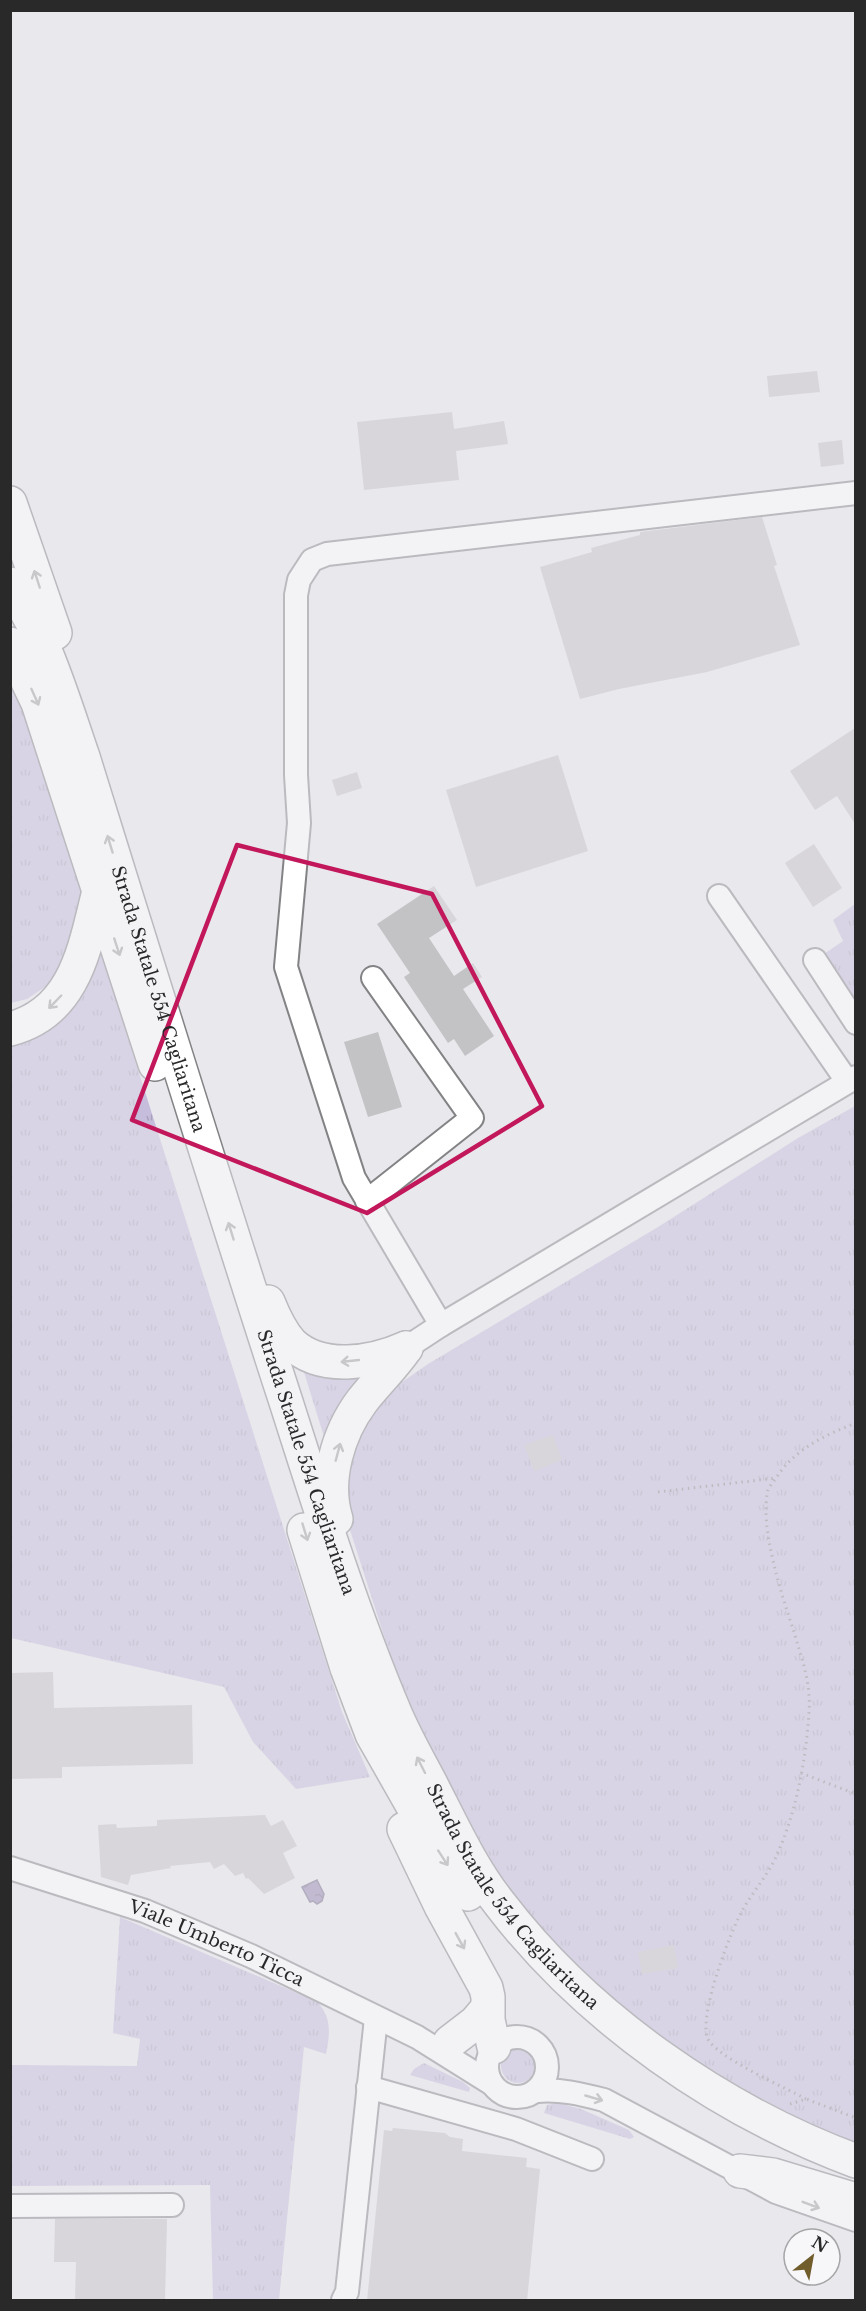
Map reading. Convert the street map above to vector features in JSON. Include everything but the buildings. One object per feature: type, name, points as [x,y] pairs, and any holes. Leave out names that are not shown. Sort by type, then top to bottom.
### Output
[{"type":"highway","points":[[10,503],[75,696],[83,757]]},
{"type":"highway","name":"Strada Statale 554 Cagliaritana","points":[[10,584],[35,631],[54,674],[83,757],[248,1287],[333,1548],[396,1716],[459,1840],[498,1902],[554,1968],[610,2018],[668,2062],[759,2118],[817,2147],[855,2161]]},
{"type":"highway","name":"Strada Statale 554 Cagliaritana","points":[[10,644],[38,703],[347,1668],[372,1734],[439,1852],[476,1907],[519,1960],[549,1991],[591,2028],[651,2074],[710,2112],[808,2163],[855,2181]]},
{"type":"highway","points":[[10,1029],[36,1018],[54,1004],[71,982],[80,964],[99,891]]},
{"type":"highway","points":[[248,1287],[264,1294],[279,1326],[292,1344],[316,1358],[348,1362],[406,1348]]},
{"type":"highway","points":[[333,1548],[341,1535],[332,1503],[332,1493],[335,1466],[343,1435],[352,1416],[406,1348]]},
{"type":"highway","points":[[372,1734],[385,1788],[441,1906],[486,1988],[489,1997],[487,2009],[494,2047]]},
{"type":"highway","points":[[450,2042],[476,2022],[487,2009]]},
{"type":"highway","points":[[740,2171],[773,2175],[855,2200]]},
{"type":"street","points":[[441,1325],[354,1178],[286,967],[299,822],[296,775],[296,595],[299,580],[312,560],[327,554],[855,493]]},
{"type":"street","points":[[406,1348],[851,1079],[719,896]]},
{"type":"street","points":[[815,960],[855,1023]]},
{"type":"street","points":[[367,1201],[472,1118],[373,978]]},
{"type":"street","name":"Viale Umberto Ticca","points":[[10,1868],[145,1911],[251,1956],[417,2037],[492,2084]]},
{"type":"street","points":[[343,2301],[347,2292],[376,2018]]},
{"type":"street","name":"Viale Umberto Ticca","points":[[417,2037],[494,2047]]},
{"type":"street","points":[[510,2037],[530,2039],[545,2054],[548,2063],[544,2083],[537,2091],[518,2098],[499,2092],[492,2084],[487,2066],[494,2047],[510,2037]]},
{"type":"street","points":[[368,2087],[516,2129],[592,2159]]},
{"type":"street","points":[[537,2091],[574,2092],[604,2100],[776,2192],[855,2220]]},
{"type":"street","points":[[10,2206],[172,2205]]},
{"type":"path","points":[[855,1423],[829,1433],[790,1458],[769,1489],[765,1515],[774,1565],[809,1681],[809,1712],[798,1792],[776,1858],[742,1912],[722,1958],[710,1996],[707,2036],[712,2047],[736,2062],[806,2099],[855,2118]]},
{"type":"path","points":[[658,1492],[776,1478]]},
{"type":"path","points":[[801,1773],[855,1794]]},
{"type":"path","points":[[759,2118],[806,2099]]},
{"type":"highlighted area","points":[[237,845],[432,894],[542,1106],[367,1213],[132,1120]]},
{"type":"green space","points":[[10,666],[83,892],[82,925],[51,983],[27,999],[11,1003]]},
{"type":"green space","points":[[855,904],[855,1003],[824,954],[843,941],[833,920]]},
{"type":"green space","points":[[100,950],[342,1712],[370,1777],[296,1789],[253,1742],[224,1687],[11,1638],[11,1047],[39,1035],[64,1017],[79,994]]},
{"type":"green space","points":[[855,1106],[855,2144],[802,2129],[670,2052],[531,1925],[452,1796],[409,1714],[342,1505],[342,1480],[360,1427],[389,1391],[428,1364],[658,1227],[798,1138]]},
{"type":"green space","points":[[299,1356],[385,1359],[329,1453]]},
{"type":"green space","points":[[120,1917],[318,2002],[326,2015],[329,2033],[326,2054],[304,2047],[279,2300],[213,2300],[210,2185],[11,2186],[11,2065],[137,2066],[140,2039],[113,2033]]},
{"type":"green space","points":[[518,2049],[530,2054],[535,2066],[530,2078],[518,2083],[506,2078],[501,2066],[506,2054]]},
{"type":"green space","points":[[424,2063],[463,2082],[470,2088],[469,2092],[410,2075],[414,2069]]},
{"type":"green space","points":[[558,2103],[581,2109],[629,2130],[634,2137],[630,2139],[544,2113],[547,2105]]},
{"type":"water","points":[[317,1880],[324,1894],[322,1901],[317,1904],[310,1902],[302,1887]]}]
